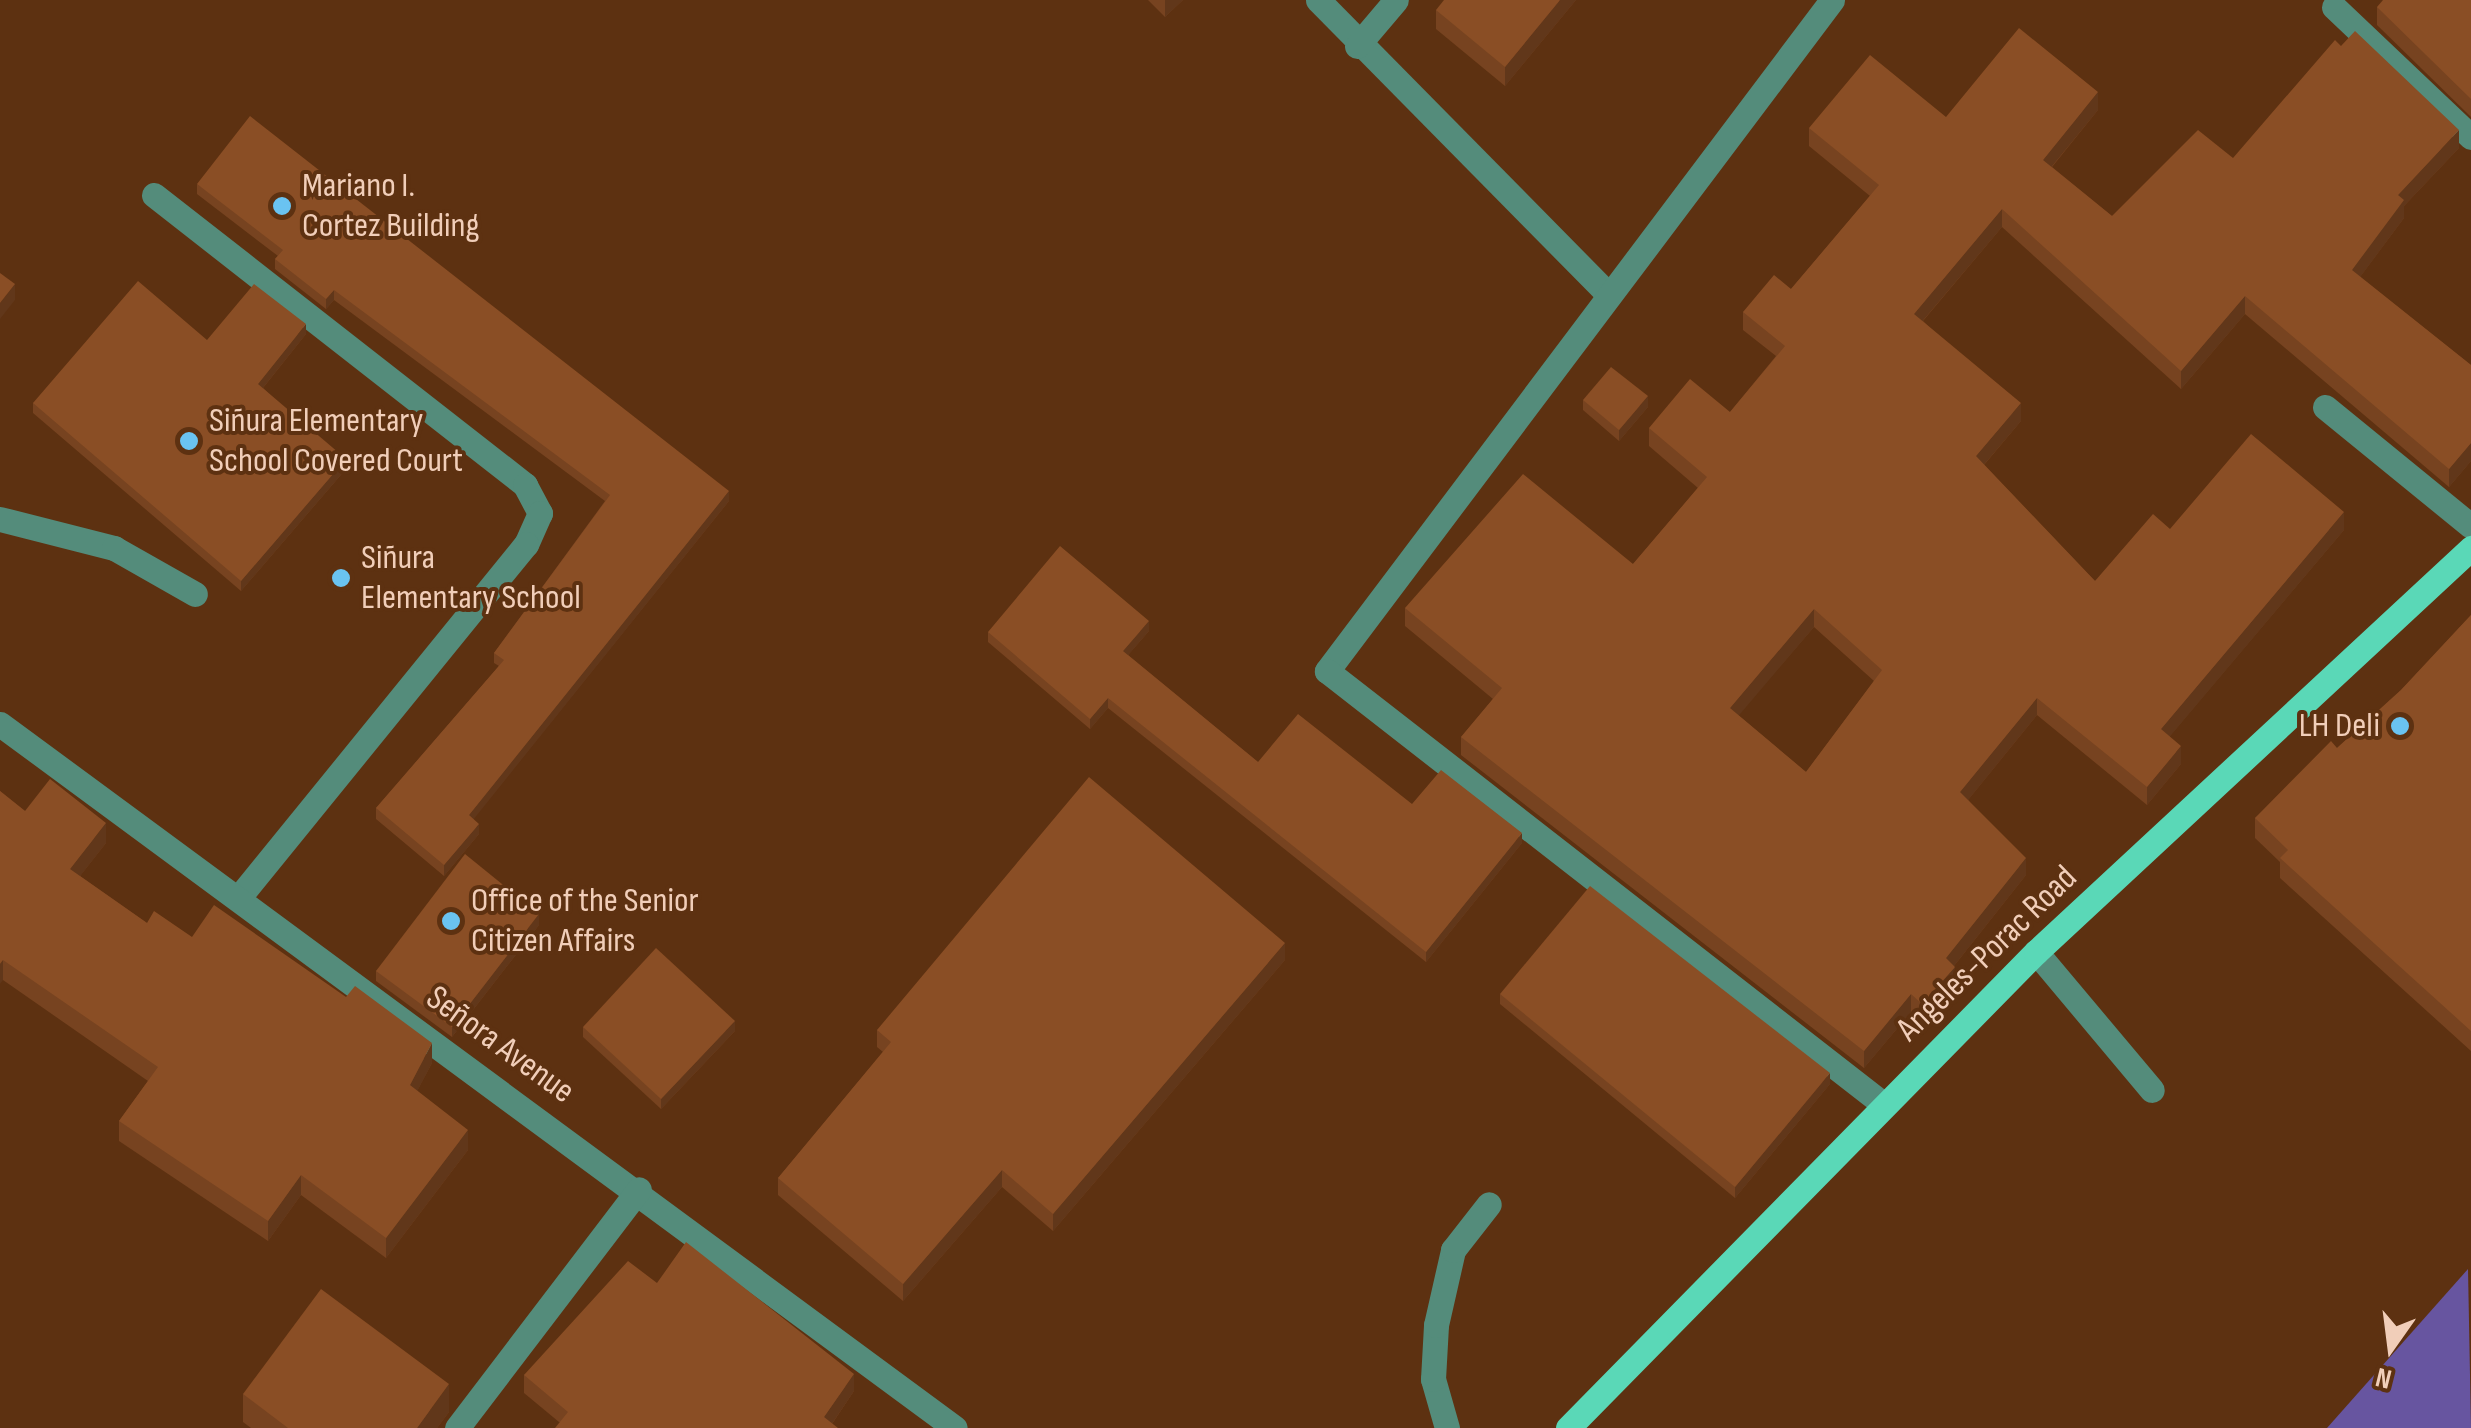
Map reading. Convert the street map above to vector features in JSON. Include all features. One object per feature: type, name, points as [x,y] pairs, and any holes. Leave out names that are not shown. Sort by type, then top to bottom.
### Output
[{"type":"main road","name":"Angeles-Porac Road","points":[[1568,1428],[2036,952],[2471,548]]},
{"type":"street","points":[[1318,0],[1357,46],[1609,295]]},
{"type":"street","points":[[1357,46],[1396,0]]},
{"type":"street","points":[[1832,0],[1327,671],[1883,1104]]},
{"type":"street","points":[[2334,7],[2471,137]]},
{"type":"street","points":[[154,195],[525,486],[540,512],[526,544],[238,898]]},
{"type":"street","points":[[2326,407],[2471,526]]},
{"type":"street","points":[[0,519],[114,548],[195,594]]},
{"type":"street","name":"Señora Avenue","points":[[0,724],[639,1189],[955,1428]]},
{"type":"street","points":[[2036,952],[2152,1090]]},
{"type":"street","points":[[457,1428],[639,1189]]},
{"type":"street","points":[[1446,1428],[1432,1379],[1436,1324],[1454,1250],[1488,1204]]},
{"type":"shaded area","points":[[2468,1269],[2471,1428],[2327,1428]]},
{"type":"building","points":[[1444,0],[1560,0],[1505,67],[1436,10]]},
{"type":"building","points":[[2383,0],[2471,0],[2471,99],[2377,7]]},
{"type":"building","points":[[2019,28],[2098,92],[2043,160],[2112,216],[2198,130],[2233,158],[2335,40],[2341,46],[2355,31],[2459,130],[2398,195],[2404,200],[2352,270],[2471,365],[2471,443],[2449,469],[2245,296],[2181,371],[2002,209],[1914,314],[2021,403],[1976,456],[2095,581],[2153,514],[2170,529],[2251,434],[2344,512],[2161,729],[2181,746],[2147,787],[2037,698],[1960,792],[2026,858],[1946,958],[1955,967],[1922,1004],[1911,994],[1864,1051],[1461,737],[1502,688],[1405,608],[1523,474],[1633,564],[1707,477],[1649,428],[1690,379],[1730,412],[1785,346],[1743,312],[1774,275],[1791,289],[1879,185],[1809,128],[1870,55],[1946,117]],"holes":[[[1814,609],[1882,670],[1806,772],[1730,708]]]},
{"type":"building","points":[[250,116],[729,491],[469,815],[479,824],[444,865],[376,808],[504,660],[494,653],[610,495],[334,290],[326,299],[275,259],[283,250],[197,184]]},
{"type":"building","points":[[0,273],[15,284],[0,303]]},
{"type":"building","name":"Siñura Elementary School Covered Court","points":[[138,281],[207,340],[254,284],[306,324],[258,384],[346,459],[241,581],[33,403]]},
{"type":"building","points":[[1611,367],[1648,396],[1619,430],[1583,400]]},
{"type":"building","points":[[1060,546],[1149,621],[1123,651],[1258,762],[1298,714],[1412,804],[1441,770],[1522,833],[1426,952],[1108,698],[1090,719],[988,632]]},
{"type":"building","points":[[2471,615],[2471,1031],[2280,858],[2288,850],[2255,818],[2331,741],[2337,748],[2401,690]]},
{"type":"building","points":[[1089,777],[1285,943],[1053,1214],[1002,1170],[903,1284],[778,1178],[891,1042],[877,1030]]},
{"type":"building","points":[[50,779],[106,823],[70,869],[147,923],[154,911],[192,937],[214,905],[346,997],[355,986],[432,1043],[410,1085],[468,1130],[386,1238],[301,1175],[268,1221],[119,1121],[158,1067],[3,960],[0,964],[0,791],[25,811]]},
{"type":"building","points":[[465,854],[539,914],[452,1027],[376,971]]},
{"type":"building","points":[[1590,886],[1830,1073],[1735,1187],[1500,994]]},
{"type":"building","points":[[656,948],[735,1021],[661,1099],[583,1027]]},
{"type":"building","points":[[686,1242],[854,1374],[824,1417],[838,1428],[555,1428],[568,1412],[524,1375],[628,1261],[657,1283]]},
{"type":"building","points":[[321,1289],[449,1384],[417,1428],[288,1428],[243,1394]]},
{"type":"place","name":"Mariano I. Cortez Building","points":[[282,206]]},
{"type":"place","name":"Siñura Elementary School Covered Court","points":[[189,441]]},
{"type":"place","name":"Siñura Elementary School","points":[[341,578]]},
{"type":"place","name":"LH Deli","points":[[2400,726]]},
{"type":"place","name":"Office of the Senior Citizen Affairs","points":[[451,921]]}]
